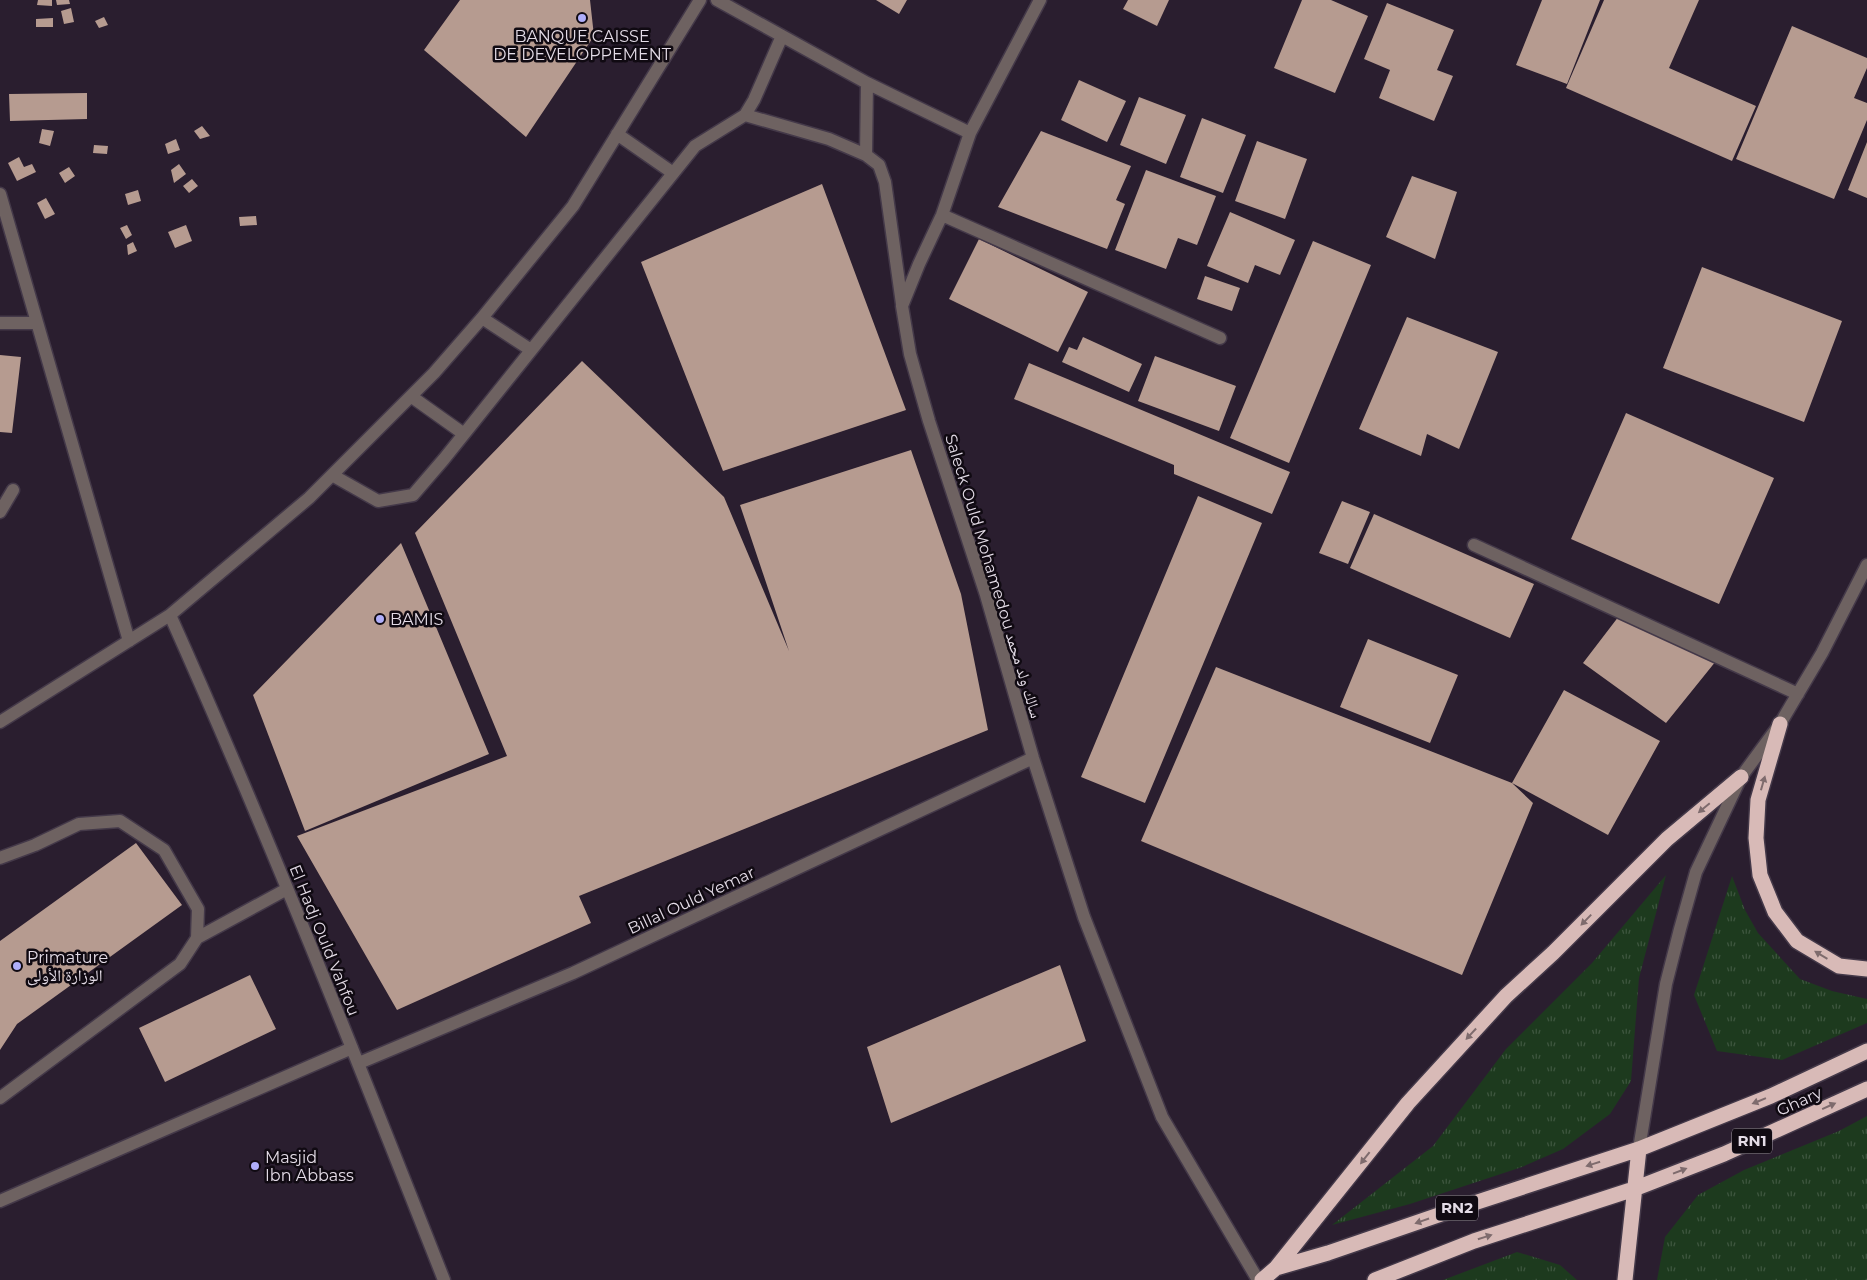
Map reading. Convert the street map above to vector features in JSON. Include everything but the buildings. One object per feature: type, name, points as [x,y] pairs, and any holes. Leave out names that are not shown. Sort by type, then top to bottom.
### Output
[{"type":"highway","points":[[1780,724],[1758,800],[1756,838],[1760,875],[1775,912],[1797,941],[1840,966],[1867,969]]},
{"type":"highway","points":[[1276,1268],[1408,1103],[1506,996],[1553,953],[1667,839],[1741,777]]},
{"type":"highway","name":"Ghary","points":[[1639,1149],[1771,1096],[1867,1051]]},
{"type":"highway","name":"Ghary","points":[[1634,1189],[1724,1154],[1867,1089]]},
{"type":"highway","points":[[1625,1280],[1639,1149]]},
{"type":"highway","name":"RN2","points":[[1262,1280],[1276,1268],[1328,1253],[1639,1149]]},
{"type":"highway","name":"RN2","points":[[1375,1280],[1474,1241],[1634,1189]]},
{"type":"street","points":[[0,722],[170,615],[309,498],[412,396],[482,318],[573,206],[700,0]]},
{"type":"street","points":[[717,0],[867,83],[970,133]]},
{"type":"street","points":[[902,306],[942,214],[970,133],[1040,0]]},
{"type":"street","points":[[332,475],[378,501],[413,495],[695,146],[745,115],[754,100],[782,36]]},
{"type":"street","points":[[745,115],[829,140],[866,155],[867,83]]},
{"type":"street","points":[[617,134],[673,173]]},
{"type":"street","name":"Saleck Ould Mohamedou سالك ولد محمد","points":[[866,155],[879,165],[885,182],[910,354],[929,421],[986,595],[1033,758],[1084,917],[1162,1117],[1258,1280]]},
{"type":"street","points":[[0,194],[128,641]]},
{"type":"street","points":[[942,214],[1220,338]]},
{"type":"street","points":[[482,318],[531,350]]},
{"type":"street","points":[[0,323],[37,323]]},
{"type":"street","points":[[412,396],[464,434]]},
{"type":"street","points":[[0,512],[13,490]]},
{"type":"street","points":[[1474,545],[1798,694]]},
{"type":"street","points":[[1639,1149],[1666,984],[1696,872],[1741,777],[1780,724],[1798,694],[1867,565]]},
{"type":"street","name":"El Hadj Ould Vahfou","points":[[170,615],[218,722],[287,888],[359,1063],[444,1280]]},
{"type":"street","name":"Billal Ould Yemar","points":[[359,1063],[573,973],[1033,758]]},
{"type":"street","points":[[0,858],[35,845],[79,824],[120,821],[164,850],[198,909],[197,938]]},
{"type":"street","points":[[0,1098],[180,964],[197,938],[287,888]]},
{"type":"street","points":[[0,1201],[352,1048]]},
{"type":"green space","points":[[1666,875],[1639,978],[1631,1081],[1610,1114],[1563,1149],[1522,1167],[1410,1204],[1332,1225],[1433,1146],[1506,1049],[1592,963]]},
{"type":"green space","points":[[1732,876],[1745,910],[1758,933],[1800,979],[1832,991],[1867,999],[1867,1023],[1782,1060],[1717,1051],[1694,995]]},
{"type":"green space","points":[[1867,1116],[1867,1280],[1657,1280],[1665,1237],[1698,1195],[1744,1170],[1839,1131]]},
{"type":"green space","points":[[1517,1252],[1560,1265],[1577,1280],[1443,1280]]},
{"type":"place","name":"BANQUE CAISSE DE DEVELOPPEMENT","points":[[582,18]]},
{"type":"place","name":"BAMIS","points":[[380,619]]},
{"type":"place","name":"Primature الوزارة الأولى","points":[[17,966]]},
{"type":"place","name":"Masjid Ibn Abbass","points":[[255,1166]]}]
